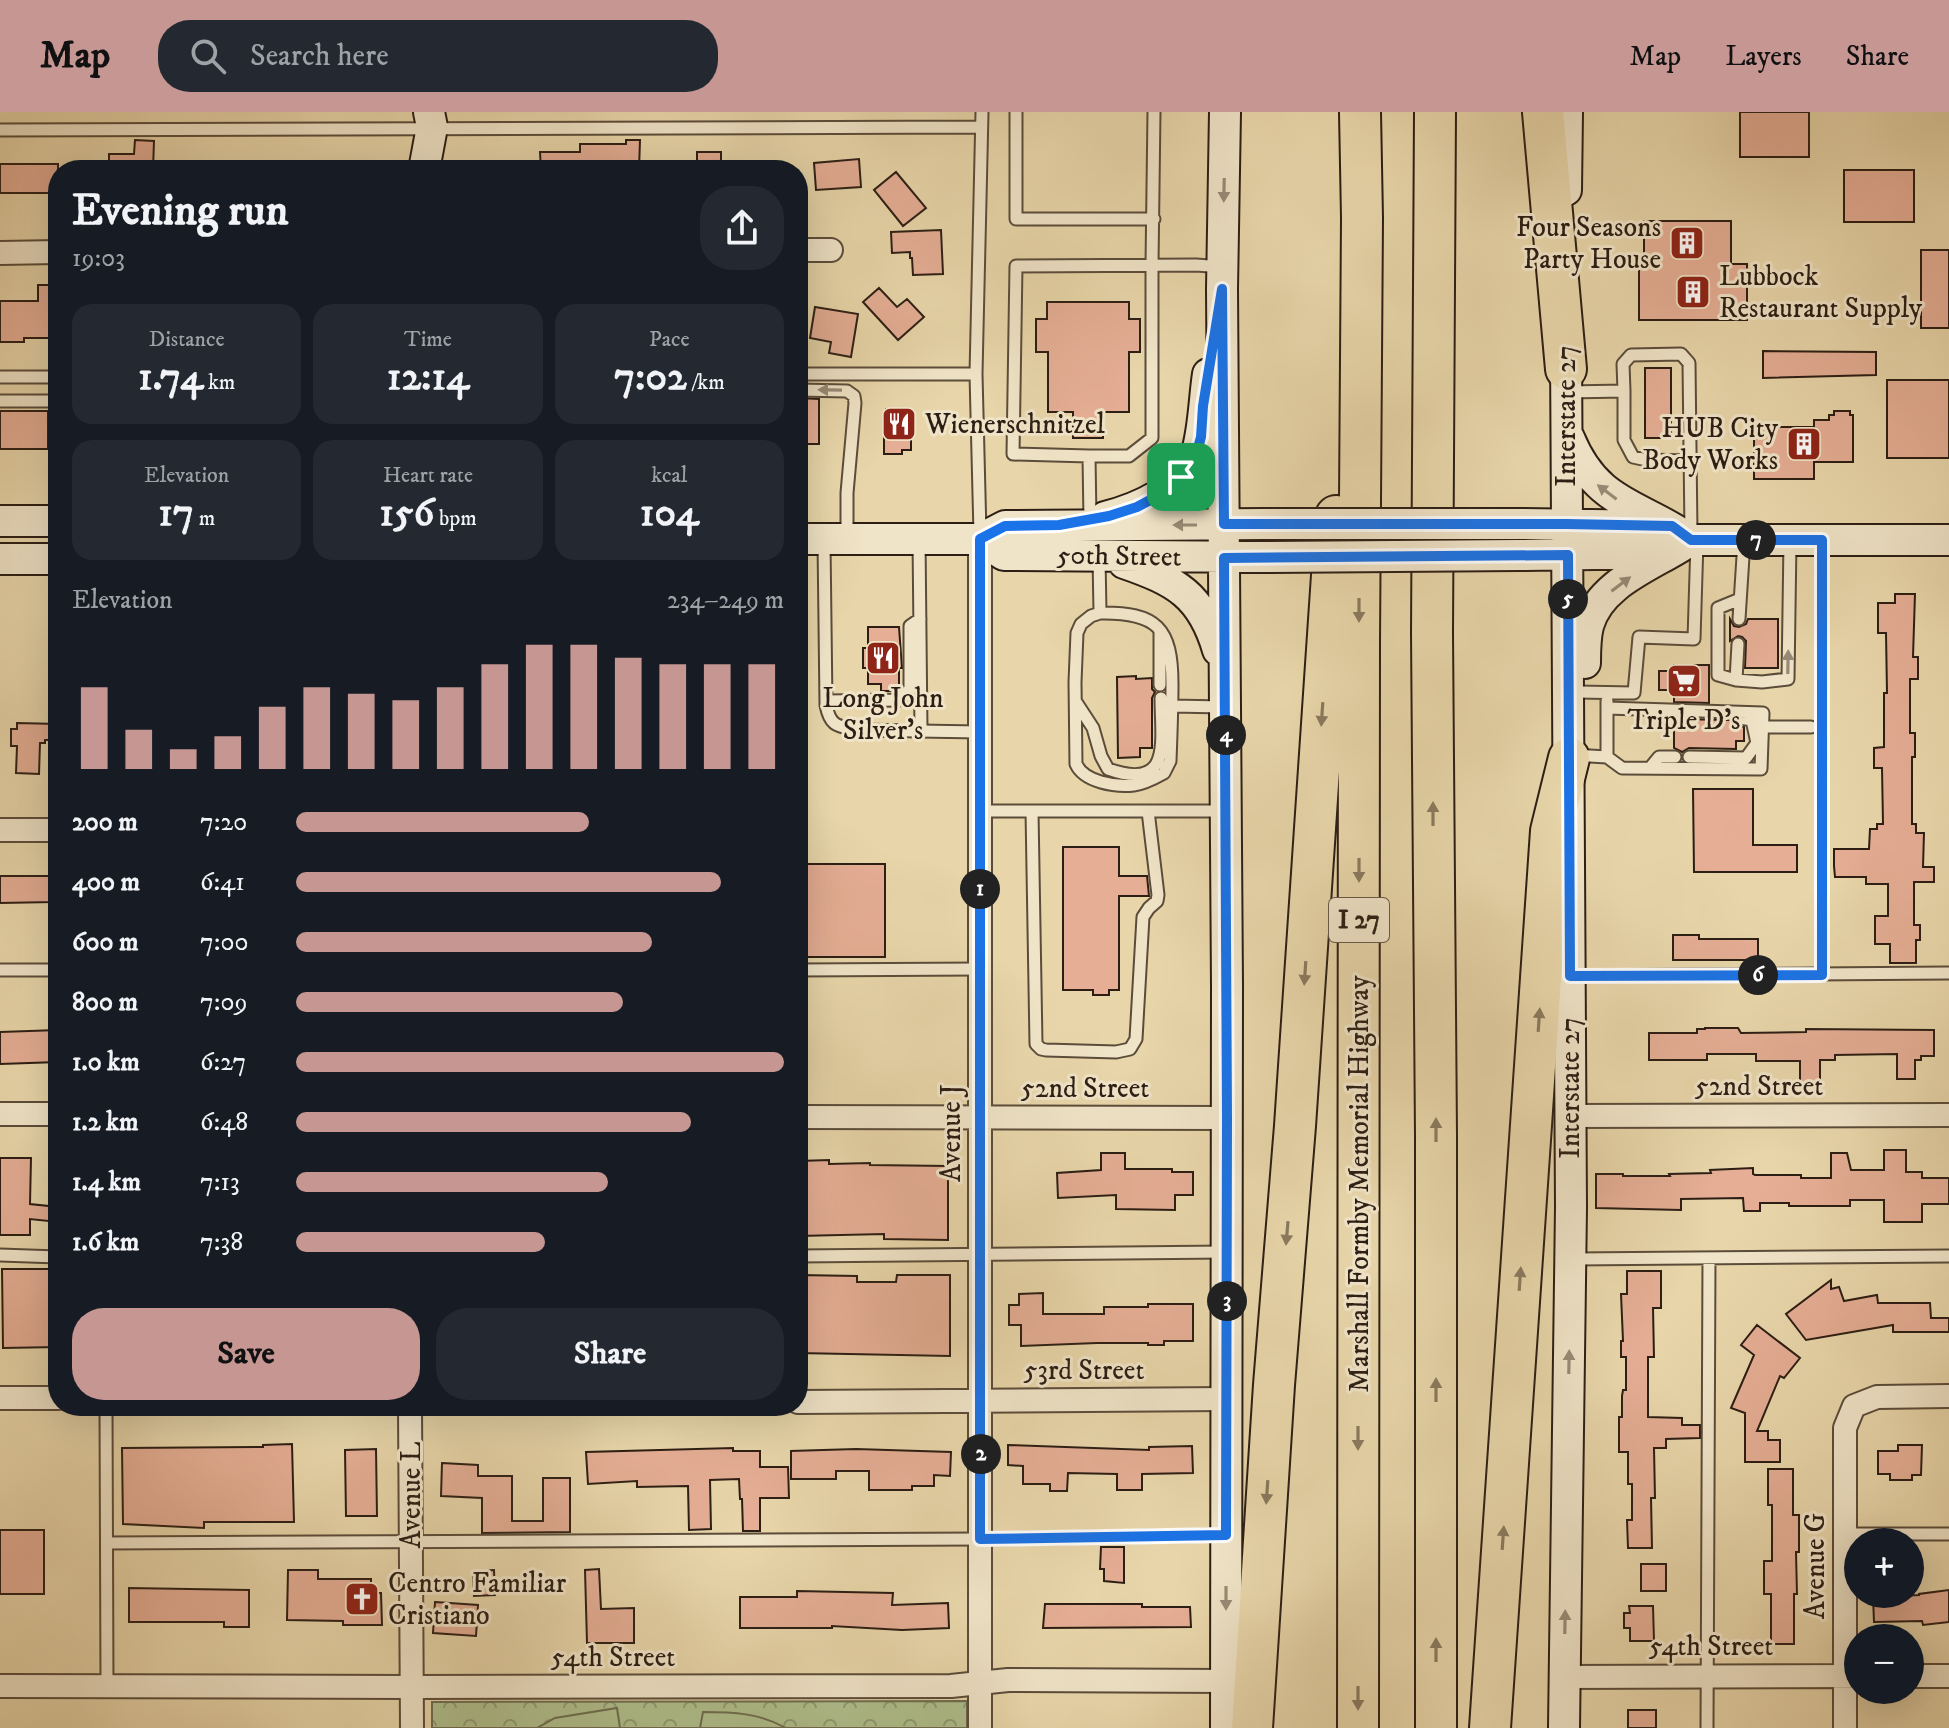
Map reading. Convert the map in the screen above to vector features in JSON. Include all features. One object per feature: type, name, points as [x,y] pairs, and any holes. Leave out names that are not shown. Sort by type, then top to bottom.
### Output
[{"type":"highway","name":"Marshall Formby Memorial Highway","points":[[1358,1728],[1360,112]]},
{"type":"highway","points":[[1435,112],[1432,633],[1436,1728]]},
{"type":"highway","points":[[1543,112],[1566,381]]},
{"type":"highway","points":[[1252,1728],[1331,574],[1362,218]]},
{"type":"highway","points":[[1490,1728],[1551,831],[1579,750]]},
{"type":"main road","points":[[1225,112],[1222,278],[1227,1118],[1226,1728]]},
{"type":"main road","name":"Interstate 27","points":[[1564,1728],[1570,976],[1579,750],[1567,524],[1567,112]]},
{"type":"main road","points":[[425,160],[430,120]]},
{"type":"main road","points":[[1059,525],[1137,507],[1177,482],[1195,459],[1201,437],[1222,278]]},
{"type":"main road","points":[[1566,432],[1582,464],[1598,485],[1684,540],[1612,589],[1588,624],[1585,664],[1592,692],[1579,750]]},
{"type":"main road","points":[[0,521],[48,521]]},
{"type":"main road","name":"50th Street","points":[[823,539],[980,539],[1005,526],[1567,524],[1684,540]]},
{"type":"main road","name":"50th Street","points":[[980,539],[1004,555],[1224,558],[1568,555],[1684,540],[1949,540]]},
{"type":"main road","points":[[1103,557],[1170,581],[1202,610],[1220,657],[1225,698]]},
{"type":"main road","points":[[0,559],[48,559]]},
{"type":"street","points":[[808,250],[831,250]]},
{"type":"street","points":[[0,253],[48,252]]},
{"type":"street","name":"Avenue J","points":[[980,539],[980,1728]]},
{"type":"street","points":[[0,830],[48,830]]},
{"type":"street","points":[[0,1114],[48,1114]]},
{"type":"street","name":"52nd Street","points":[[1570,1116],[1949,1115]]},
{"type":"street","name":"52nd Street","points":[[808,1117],[1227,1118]]},
{"type":"street","name":"Avenue G","points":[[1845,1528],[1845,1428],[1854,1406],[1877,1397],[1949,1396]]},
{"type":"street","points":[[0,1398],[48,1398]]},
{"type":"street","name":"53rd Street","points":[[808,1402],[1227,1399]]},
{"type":"street","name":"Avenue L","points":[[410,1416],[412,1728]]},
{"type":"street","name":"54th Street","points":[[1564,1677],[1844,1676]]},
{"type":"street","points":[[1924,1676],[1949,1676]]},
{"type":"street","name":"54th Street","points":[[0,1686],[951,1686],[1008,1680],[1226,1681]]},
{"type":"street","name":"Avenue G","points":[[1845,1728],[1848,1704]]},
{"type":"lane","points":[[980,539],[976,374],[982,112]]},
{"type":"lane","points":[[1016,112],[1016,219],[1154,219]]},
{"type":"lane","points":[[1154,112],[1152,265],[1152,438],[1129,456],[1013,454],[1016,266],[1152,265],[1222,278]]},
{"type":"lane","points":[[0,130],[430,120],[981,127]]},
{"type":"lane","points":[[1592,692],[1634,693],[1639,637],[1694,639],[1695,607],[1684,540],[1690,461],[1689,363],[1681,354],[1631,355],[1623,364],[1624,440],[1633,457],[1690,461]]},
{"type":"lane","points":[[808,374],[976,374]]},
{"type":"lane","points":[[0,377],[48,377]]},
{"type":"lane","points":[[1566,381],[1624,391]]},
{"type":"lane","points":[[808,390],[847,391],[854,396],[855,403],[847,493],[823,539],[828,717],[838,726],[856,730],[980,732]]},
{"type":"lane","points":[[0,401],[48,401]]},
{"type":"lane","points":[[1089,456],[1090,520]]},
{"type":"lane","points":[[919,539],[921,731]]},
{"type":"lane","points":[[1739,619],[1744,540]]},
{"type":"lane","points":[[1822,540],[1822,975]]},
{"type":"lane","points":[[1718,608],[1718,675],[1762,682],[1788,679],[1790,541]]},
{"type":"lane","points":[[1100,613],[1103,557]]},
{"type":"lane","points":[[1695,607],[1718,608],[1740,599]]},
{"type":"lane","points":[[1100,613],[1119,613],[1136,615],[1160,631],[1165,636],[1172,659],[1170,761],[1164,773],[1137,785],[1122,786],[1086,777],[1079,772],[1076,764],[1077,633],[1081,624],[1100,613]]},
{"type":"lane","points":[[826,701],[900,700],[910,689],[910,626],[920,619]]},
{"type":"lane","points":[[1075,702],[1097,736],[1101,756],[1108,769],[1140,774],[1151,770],[1159,763],[1161,753],[1160,631]]},
{"type":"lane","points":[[1736,680],[1738,644]]},
{"type":"lane","points":[[1592,692],[1607,708],[1763,713],[1761,769],[1622,768],[1579,750],[1607,708]]},
{"type":"lane","points":[[1172,706],[1225,698]]},
{"type":"lane","points":[[1689,757],[1746,758],[1757,743],[1752,720],[1710,714],[1705,710]]},
{"type":"lane","points":[[1763,727],[1811,727]]},
{"type":"lane","points":[[1650,768],[1659,757],[1675,757]]},
{"type":"lane","points":[[980,811],[1226,811]]},
{"type":"lane","points":[[1032,811],[1036,1044],[1046,1050],[1116,1052],[1130,1049],[1136,1039],[1143,917],[1157,901],[1158,895],[1148,811]]},
{"type":"lane","points":[[808,970],[980,969]]},
{"type":"lane","points":[[0,970],[48,970]]},
{"type":"lane","points":[[1570,976],[1949,973]]},
{"type":"lane","points":[[808,1256],[1227,1252]]},
{"type":"lane","points":[[0,1255],[48,1257]]},
{"type":"lane","points":[[1570,1259],[1949,1256]]},
{"type":"lane","points":[[1707,1728],[1709,1259]]},
{"type":"lane","points":[[106,1416],[107,1686]]},
{"type":"lane","points":[[1924,1534],[1949,1534]]},
{"type":"lane","points":[[107,1543],[1226,1535]]},
{"type":"green space","points":[[967,1701],[967,1728],[432,1728],[432,1702]]},
{"type":"green space","points":[[617,1708],[620,1728],[537,1728],[555,1718]]},
{"type":"green space","points":[[703,1712],[756,1716],[786,1728],[700,1728]]},
{"type":"building","points":[[1740,112],[1809,112],[1809,157],[1740,157]]},
{"type":"building","points":[[135,140],[154,141],[153,160],[109,160],[109,154],[134,154]]},
{"type":"building","points":[[626,140],[640,140],[639,160],[540,160],[540,152],[580,152],[580,144],[626,144]]},
{"type":"building","points":[[697,152],[721,152],[721,160],[697,160]]},
{"type":"building","points":[[859,159],[861,187],[816,190],[814,163]]},
{"type":"building","points":[[0,164],[48,164],[48,193],[0,193]]},
{"type":"building","points":[[1844,170],[1914,170],[1914,222],[1844,222]]},
{"type":"building","points":[[896,172],[926,208],[903,226],[874,190]]},
{"type":"building","name":"Lubbock Restaurant Supply","points":[[1644,221],[1731,221],[1731,264],[1747,264],[1747,320],[1639,320],[1639,264],[1644,264]]},
{"type":"building","points":[[941,230],[943,274],[913,275],[910,252],[892,253],[891,232]]},
{"type":"building","points":[[1921,250],[1949,250],[1949,328],[1921,328]]},
{"type":"building","points":[[38,285],[48,285],[48,338],[0,342],[0,301],[38,301]]},
{"type":"building","points":[[879,288],[897,307],[907,299],[924,317],[898,340],[863,302]]},
{"type":"building","points":[[1047,302],[1129,302],[1129,319],[1140,319],[1140,352],[1129,352],[1129,412],[1103,412],[1103,438],[1073,438],[1073,412],[1048,412],[1048,352],[1036,352],[1036,319],[1047,319]]},
{"type":"building","points":[[815,307],[858,314],[851,357],[829,353],[831,342],[810,338]]},
{"type":"building","points":[[1763,351],[1876,352],[1876,375],[1763,378]]},
{"type":"building","points":[[1645,368],[1671,368],[1671,438],[1645,438]]},
{"type":"building","points":[[1887,380],[1949,380],[1949,458],[1887,458]]},
{"type":"building","points":[[808,398],[819,399],[819,444],[808,444]]},
{"type":"building","name":"Wienerschnitzel","points":[[886,409],[911,409],[911,450],[902,450],[902,454],[884,454]]},
{"type":"building","points":[[0,411],[48,411],[48,449],[0,449]]},
{"type":"building","name":"HUB City Body Works","points":[[1834,411],[1850,411],[1853,415],[1853,462],[1814,462],[1814,479],[1754,479],[1754,427],[1814,427],[1814,420],[1829,420],[1829,415],[1834,415]]},
{"type":"building","points":[[1895,594],[1915,594],[1913,657],[1918,657],[1918,679],[1910,679],[1910,733],[1915,733],[1912,824],[1916,824],[1916,833],[1924,833],[1923,867],[1934,867],[1934,882],[1914,882],[1914,925],[1920,925],[1920,940],[1916,940],[1916,963],[1890,963],[1890,944],[1875,944],[1875,916],[1888,916],[1888,884],[1866,884],[1866,877],[1835,877],[1834,866],[1834,849],[1869,849],[1870,829],[1877,829],[1877,824],[1883,824],[1882,768],[1874,768],[1874,748],[1884,747],[1884,693],[1887,693],[1886,633],[1878,633],[1878,603],[1895,603]]},
{"type":"building","points":[[1730,619],[1734,626],[1739,627],[1746,624],[1748,619],[1778,619],[1778,668],[1745,668],[1746,641],[1738,636],[1730,641]]},
{"type":"building","name":"Long John Silver's","points":[[868,627],[899,627],[902,668],[899,668],[897,691],[881,691],[881,684],[868,684],[868,668],[863,668],[863,648],[868,648]]},
{"type":"building","name":"Triple D's","points":[[1674,665],[1709,665],[1709,703],[1674,702],[1674,690],[1659,690],[1659,671],[1674,671]]},
{"type":"building","points":[[1136,676],[1136,679],[1152,678],[1155,692],[1152,698],[1152,748],[1140,748],[1140,757],[1118,758],[1117,677]]},
{"type":"building","points":[[1674,719],[1732,720],[1735,725],[1744,727],[1744,741],[1736,741],[1736,749],[1689,748],[1682,752],[1674,748]]},
{"type":"building","points":[[17,723],[48,724],[48,740],[40,743],[39,774],[16,773],[17,746],[11,746],[11,729],[17,729]]},
{"type":"building","points":[[1693,789],[1753,789],[1753,845],[1797,845],[1797,872],[1694,872]]},
{"type":"building","points":[[1063,847],[1119,847],[1119,876],[1147,876],[1149,896],[1119,896],[1119,990],[1109,990],[1109,995],[1093,995],[1093,990],[1063,990]]},
{"type":"building","points":[[808,864],[885,864],[885,957],[808,957]]},
{"type":"building","points":[[0,876],[48,876],[48,902],[0,903]]},
{"type":"building","points":[[1673,935],[1699,935],[1699,939],[1758,939],[1758,960],[1673,960]]},
{"type":"building","points":[[1738,1028],[1741,1033],[1806,1032],[1806,1029],[1934,1030],[1934,1056],[1921,1056],[1921,1060],[1915,1060],[1915,1079],[1897,1079],[1897,1054],[1835,1055],[1835,1060],[1820,1060],[1820,1084],[1800,1084],[1800,1061],[1756,1061],[1756,1054],[1707,1054],[1707,1060],[1649,1060],[1649,1033],[1697,1033],[1697,1029]]},
{"type":"building","points":[[48,1030],[48,1062],[0,1064],[0,1032]]},
{"type":"building","points":[[1884,1150],[1906,1150],[1906,1172],[1922,1172],[1922,1178],[1949,1178],[1949,1204],[1922,1204],[1922,1222],[1884,1222],[1884,1200],[1850,1200],[1850,1206],[1760,1203],[1760,1211],[1744,1211],[1743,1198],[1681,1199],[1681,1210],[1596,1208],[1596,1174],[1670,1176],[1753,1168],[1755,1175],[1831,1178],[1831,1153],[1847,1153],[1851,1170],[1884,1170]]},
{"type":"building","points":[[1101,1153],[1125,1153],[1125,1169],[1193,1172],[1193,1195],[1175,1195],[1175,1210],[1116,1209],[1116,1195],[1058,1198],[1057,1173],[1101,1170]]},
{"type":"building","points":[[0,1158],[31,1158],[30,1204],[48,1206],[48,1221],[30,1219],[30,1235],[0,1235]]},
{"type":"building","points":[[829,1160],[829,1164],[948,1166],[948,1240],[884,1239],[884,1234],[808,1236],[808,1161]]},
{"type":"building","points":[[2,1269],[48,1269],[48,1347],[3,1348]]},
{"type":"building","points":[[1627,1271],[1661,1271],[1661,1308],[1653,1308],[1654,1357],[1648,1357],[1648,1417],[1682,1418],[1682,1425],[1700,1425],[1700,1438],[1666,1439],[1666,1448],[1654,1448],[1652,1548],[1628,1548],[1627,1520],[1632,1520],[1632,1484],[1628,1484],[1628,1452],[1619,1452],[1619,1417],[1622,1417],[1623,1390],[1626,1390],[1626,1357],[1621,1357],[1621,1294],[1627,1294]]},
{"type":"building","points":[[808,1275],[857,1276],[857,1282],[896,1282],[897,1275],[950,1275],[950,1356],[808,1353]]},
{"type":"building","points":[[1831,1280],[1831,1289],[1839,1287],[1844,1301],[1877,1295],[1878,1303],[1930,1303],[1931,1318],[1949,1318],[1949,1332],[1893,1332],[1893,1325],[1806,1340],[1786,1314]]},
{"type":"building","points":[[1043,1293],[1043,1314],[1104,1314],[1104,1307],[1193,1304],[1193,1341],[1164,1341],[1164,1345],[1097,1343],[1021,1346],[1021,1325],[1009,1325],[1009,1305],[1019,1305],[1019,1294]]},
{"type":"building","points":[[1757,1325],[1800,1358],[1784,1378],[1780,1376],[1757,1431],[1768,1431],[1768,1440],[1780,1440],[1780,1462],[1745,1462],[1745,1413],[1731,1408],[1754,1355],[1741,1345]]},
{"type":"building","points":[[292,1444],[294,1522],[204,1522],[204,1528],[123,1524],[122,1448]]},
{"type":"building","points":[[1008,1445],[1149,1450],[1149,1447],[1192,1446],[1193,1473],[1142,1474],[1142,1490],[1117,1490],[1117,1474],[1068,1473],[1067,1491],[1050,1491],[1050,1484],[1023,1484],[1023,1466],[1008,1465]]},
{"type":"building","points":[[1898,1445],[1922,1445],[1921,1475],[1912,1475],[1912,1480],[1890,1480],[1890,1474],[1878,1474],[1878,1451],[1898,1451]]},
{"type":"building","points":[[733,1448],[733,1451],[760,1451],[760,1467],[788,1467],[789,1498],[760,1498],[760,1531],[743,1531],[739,1479],[710,1480],[711,1529],[689,1530],[688,1486],[637,1487],[637,1481],[588,1484],[586,1452]]},
{"type":"building","points":[[376,1449],[377,1516],[346,1516],[345,1450]]},
{"type":"building","points":[[856,1449],[951,1452],[950,1476],[934,1475],[934,1486],[912,1486],[912,1490],[869,1490],[869,1471],[836,1471],[836,1479],[791,1479],[791,1451]]},
{"type":"building","points":[[442,1463],[478,1465],[478,1476],[512,1476],[512,1521],[543,1521],[543,1478],[570,1478],[570,1532],[482,1533],[482,1498],[441,1496]]},
{"type":"building","points":[[1768,1469],[1793,1469],[1793,1515],[1799,1515],[1794,1644],[1771,1644],[1771,1594],[1764,1594],[1764,1561],[1772,1561],[1772,1505],[1768,1505]]},
{"type":"building","points":[[0,1530],[44,1530],[44,1594],[0,1594]]},
{"type":"building","points":[[1101,1547],[1124,1547],[1124,1583],[1104,1581],[1104,1569],[1100,1569]]},
{"type":"building","points":[[1641,1564],[1666,1564],[1666,1591],[1641,1591]]},
{"type":"building","points":[[599,1569],[601,1609],[634,1608],[634,1643],[587,1643],[585,1570]]},
{"type":"building","points":[[288,1570],[318,1570],[318,1579],[371,1579],[371,1593],[381,1593],[382,1625],[287,1620]]},
{"type":"building","points":[[494,1570],[495,1595],[474,1596],[473,1571]]},
{"type":"building","points":[[129,1588],[249,1590],[249,1627],[224,1627],[224,1622],[129,1622]]},
{"type":"building","points":[[1949,1590],[1949,1622],[1924,1625],[1922,1621],[1874,1622],[1873,1608],[1924,1608],[1924,1593]]},
{"type":"building","points":[[797,1591],[893,1593],[892,1605],[948,1603],[949,1628],[740,1628],[740,1597],[797,1597]]},
{"type":"building","points":[[435,1602],[478,1605],[476,1636],[433,1633]]},
{"type":"building","points":[[1045,1604],[1190,1607],[1191,1627],[1043,1628]]},
{"type":"building","points":[[1629,1606],[1653,1606],[1654,1641],[1630,1641],[1630,1628],[1624,1628],[1624,1613],[1630,1613]]},
{"type":"building","points":[[1628,1710],[1656,1710],[1656,1728],[1628,1728]]},
{"type":"place","name":"Four Seasons Party House","points":[[1687,243]]},
{"type":"place","name":"Lubbock Restaurant Supply","points":[[1693,292]]},
{"type":"place","name":"Wienerschnitzel","points":[[899,424]]},
{"type":"place","name":"HUB City Body Works","points":[[1804,444]]},
{"type":"place","name":"Long John Silver's","points":[[883,658]]},
{"type":"place","name":"Triple D's","points":[[1684,681]]},
{"type":"place","name":"Centro Familiar Cristiano","points":[[362,1599]]},
{"type":"route","points":[[1222,289],[1224,524],[1672,526],[1691,540],[1822,540],[1822,975],[1570,976],[1568,555],[1224,558],[1226,1535],[980,1539],[980,539],[1005,526],[1059,525],[1109,516],[1154,498],[1181,477],[1195,459],[1201,437],[1222,289]]}]
